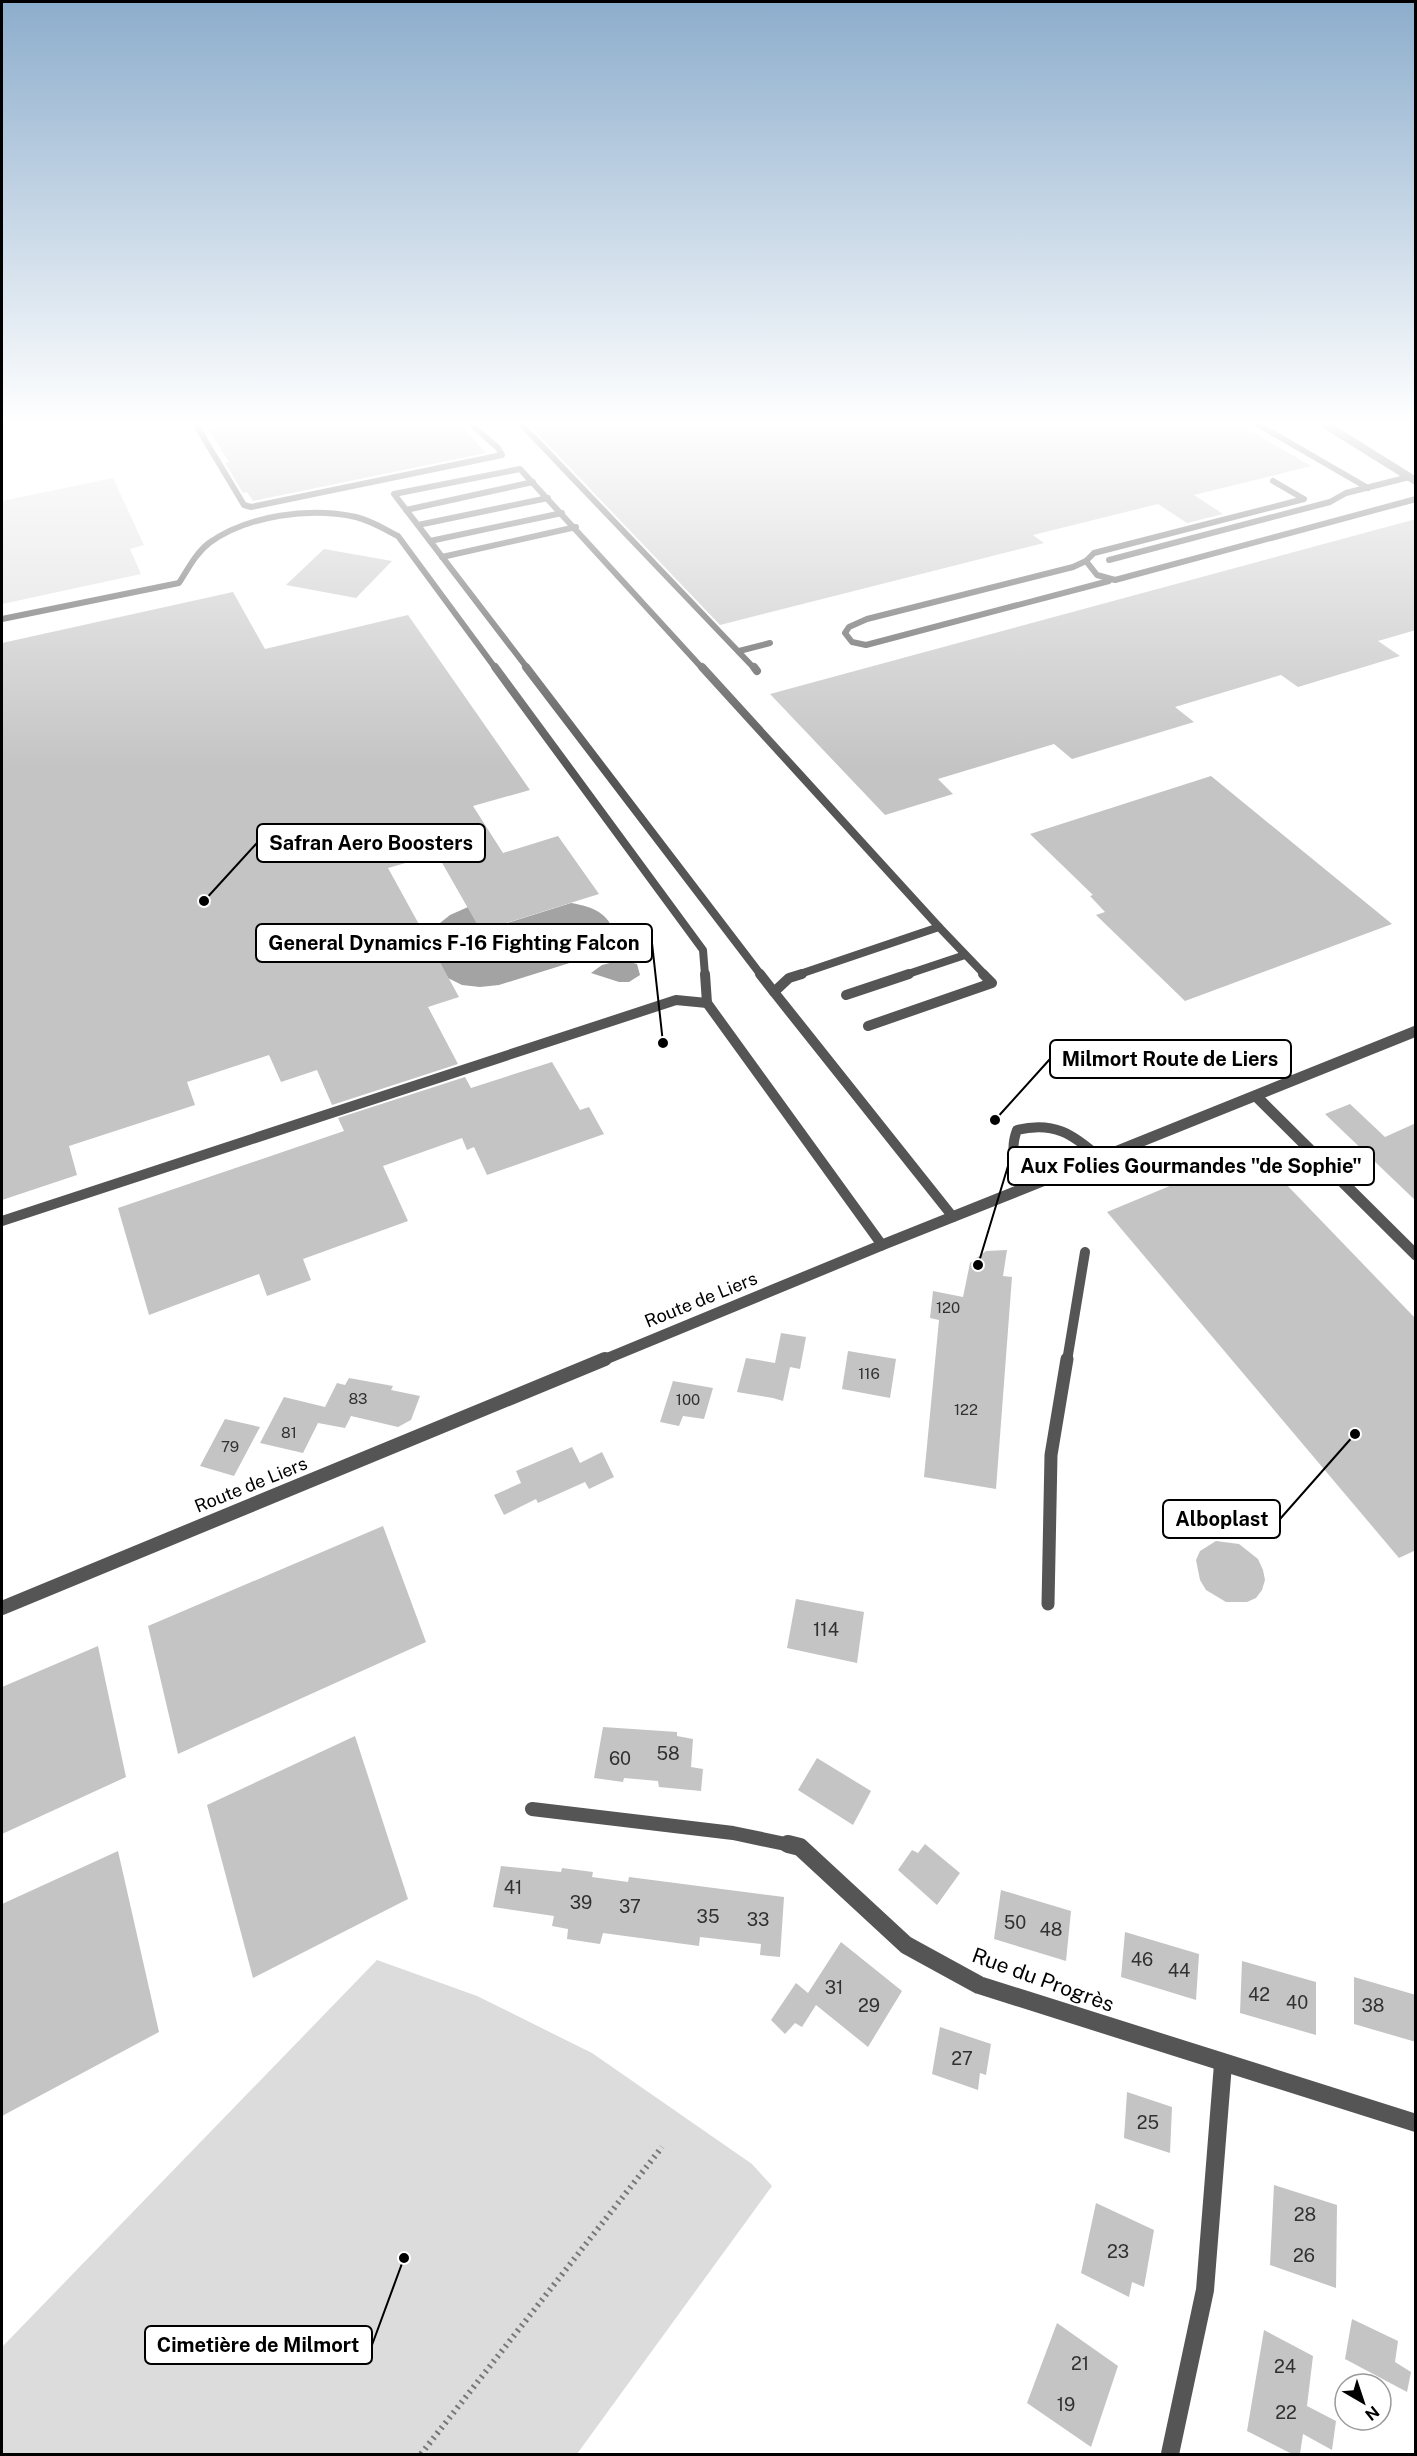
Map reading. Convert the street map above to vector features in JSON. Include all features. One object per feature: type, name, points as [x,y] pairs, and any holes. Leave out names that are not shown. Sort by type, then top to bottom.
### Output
[{"type":"street","name":"Route de Liers","points":[[2,1608],[882,1245],[1416,1031]]},
{"type":"street","points":[[1256,1096],[1416,1255]]},
{"type":"street","name":"Rue du Progrès","points":[[532,1809],[733,1833],[800,1847],[906,1945],[980,1985],[1223,2064],[1416,2123]]},
{"type":"street","points":[[1170,2454],[1205,2289],[1223,2064]]},
{"type":"lane","points":[[2,620],[179,583],[193,560],[215,540]]},
{"type":"lane","points":[[401,540],[703,950],[707,1003],[882,1245]]},
{"type":"lane","points":[[437,540],[430,541],[774,992],[952,1217]]},
{"type":"lane","points":[[442,557],[520,540]]},
{"type":"lane","points":[[587,540],[992,983],[868,1026]]},
{"type":"lane","points":[[632,540],[757,671]]},
{"type":"lane","points":[[1146,540],[1094,553],[1086,561],[1073,567],[867,619],[849,627],[845,633],[852,642],[866,645],[1265,540]]},
{"type":"lane","points":[[1109,560],[1187,540]]},
{"type":"lane","points":[[1086,561],[1091,572],[1101,578],[1115,580]]},
{"type":"lane","points":[[739,651],[770,643]]},
{"type":"lane","points":[[774,992],[789,978],[939,927]]},
{"type":"lane","points":[[846,995],[965,955]]},
{"type":"lane","points":[[2,1221],[306,1122],[403,1087],[676,1000],[707,1003]]},
{"type":"lane","points":[[1031,1185],[1012,1158],[1011,1144],[1017,1130],[1033,1124],[1052,1127],[1082,1141],[1100,1158]]},
{"type":"lane","points":[[1048,1604],[1051,1455],[1085,1252]]},
{"type":"path","points":[[422,2454],[662,2147]]},
{"type":"shaded area","points":[[2,540],[142,540],[144,545],[130,549],[141,574],[2,604]]},
{"type":"shaded area","points":[[571,903],[596,910],[606,918],[613,930],[607,944],[592,956],[499,985],[480,987],[462,985],[448,978],[425,935],[450,915],[468,907],[482,931]]},
{"type":"shaded area","points":[[622,960],[637,964],[640,975],[629,982],[619,982],[591,973],[602,965]]},
{"type":"shaded area","points":[[377,1960],[477,1996],[592,2053],[752,2164],[772,2186],[577,2454],[2,2454],[2,2347]]},
{"type":"building","points":[[638,540],[1039,540],[1044,543],[720,625]]},
{"type":"building","points":[[1340,540],[1416,540],[1416,630],[1378,641],[1400,656],[1298,687],[1281,675],[1175,707],[1194,722],[1072,759],[1054,744],[938,779],[953,794],[885,815],[770,694]]},
{"type":"building","points":[[324,549],[392,561],[356,598],[286,585]]},
{"type":"building","points":[[233,592],[265,649],[408,615],[530,790],[473,806],[503,853],[558,836],[599,894],[481,931],[437,854],[388,868],[459,997],[428,1007],[458,1064],[332,1105],[317,1070],[281,1082],[269,1055],[187,1082],[195,1105],[69,1146],[77,1175],[2,1200],[2,643]]},
{"type":"building","points":[[1211,776],[1392,924],[1185,1001],[1096,915],[1105,912],[1090,896],[1093,895],[1030,834]]},
{"type":"building","points":[[552,1062],[580,1110],[589,1107],[604,1134],[487,1175],[474,1147],[467,1150],[462,1138],[383,1166],[408,1221],[303,1259],[311,1280],[267,1296],[259,1274],[149,1315],[118,1208],[344,1131],[338,1118],[465,1077],[471,1088]]},
{"type":"building","points":[[1350,1104],[1385,1137],[1416,1123],[1416,1201],[1325,1114]]},
{"type":"building","points":[[1254,1151],[1416,1319],[1416,1550],[1399,1558],[1107,1212]]},
{"type":"building","points":[[1007,1250],[1003,1276],[1012,1277],[996,1489],[924,1477],[939,1320],[930,1318],[933,1291],[963,1297],[970,1263],[986,1251]]},
{"type":"building","points":[[781,1333],[806,1337],[800,1369],[790,1367],[783,1401],[737,1392],[746,1358],[775,1363]]},
{"type":"building","points":[[848,1351],[896,1359],[890,1398],[842,1389]]},
{"type":"building","points":[[349,1378],[393,1386],[391,1390],[420,1396],[411,1420],[398,1427],[351,1416],[345,1428],[318,1423],[303,1453],[260,1443],[284,1397],[325,1407],[337,1383],[345,1385]]},
{"type":"building","points":[[673,1381],[713,1388],[704,1419],[683,1416],[679,1426],[660,1422]]},
{"type":"building","points":[[225,1419],[260,1427],[234,1476],[200,1466]]},
{"type":"building","points":[[572,1447],[580,1463],[602,1452],[614,1477],[589,1489],[585,1482],[538,1503],[536,1499],[504,1515],[494,1495],[521,1483],[516,1471]]},
{"type":"building","points":[[383,1526],[426,1642],[178,1754],[148,1626]]},
{"type":"building","points":[[1216,1541],[1239,1544],[1258,1559],[1265,1580],[1256,1598],[1247,1602],[1226,1602],[1206,1590],[1200,1580],[1196,1560],[1200,1551]]},
{"type":"building","points":[[796,1599],[864,1612],[857,1663],[787,1648]]},
{"type":"building","points":[[98,1646],[126,1777],[2,1834],[2,1687]]},
{"type":"building","points":[[603,1727],[677,1732],[677,1736],[693,1739],[691,1767],[703,1769],[701,1791],[659,1787],[658,1781],[624,1778],[623,1782],[594,1778]]},
{"type":"building","points":[[355,1736],[408,1899],[253,1978],[207,1805]]},
{"type":"building","points":[[817,1758],[871,1791],[853,1825],[798,1790]]},
{"type":"building","points":[[925,1844],[960,1873],[937,1905],[898,1870],[912,1850],[918,1853]]},
{"type":"building","points":[[118,1851],[159,2032],[2,2116],[2,1904]]},
{"type":"building","points":[[501,1866],[561,1872],[562,1868],[593,1872],[592,1877],[628,1882],[629,1877],[784,1897],[780,1957],[760,1955],[761,1944],[700,1937],[699,1946],[603,1933],[600,1944],[567,1939],[568,1929],[552,1926],[554,1916],[493,1907]]},
{"type":"building","points":[[1001,1890],[1071,1911],[1066,1961],[994,1939]]},
{"type":"building","points":[[1125,1932],[1199,1954],[1196,2000],[1121,1977]]},
{"type":"building","points":[[841,1942],[902,1991],[868,2047],[816,2005],[802,2027],[795,2023],[785,2034],[771,2020],[796,1983],[808,1993]]},
{"type":"building","points":[[1242,1961],[1316,1982],[1316,2035],[1240,2013]]},
{"type":"building","points":[[1354,1977],[1416,1995],[1416,2042],[1354,2024]]},
{"type":"building","points":[[940,2027],[991,2044],[986,2075],[980,2073],[978,2090],[932,2074]]},
{"type":"building","points":[[1127,2092],[1172,2107],[1170,2153],[1124,2138]]},
{"type":"building","points":[[1274,2185],[1337,2205],[1336,2288],[1270,2265]]},
{"type":"building","points":[[1096,2203],[1154,2230],[1144,2287],[1132,2282],[1129,2297],[1081,2273]]},
{"type":"building","points":[[1352,2319],[1398,2341],[1395,2362],[1411,2372],[1407,2392],[1393,2385],[1393,2372],[1369,2372],[1345,2359]]},
{"type":"building","points":[[1057,2323],[1118,2366],[1091,2447],[1027,2403]]},
{"type":"building","points":[[1264,2330],[1313,2356],[1307,2406],[1333,2419],[1334,2432],[1332,2450],[1303,2434],[1300,2454],[1292,2454],[1247,2431]]},
{"type":"place","name":"Safran Aero Boosters","points":[[204,901]]},
{"type":"place","name":"General Dynamics F-16 Fighting Falcon","points":[[663,1043]]},
{"type":"place","name":"Milmort Route de Liers","points":[[995,1120]]},
{"type":"place","name":"Aux Folies Gourmandes \"de Sophie\"","points":[[978,1265]]},
{"type":"place","name":"Alboplast","points":[[1355,1434]]},
{"type":"place","name":"Cimetière de Milmort","points":[[404,2258]]}]
